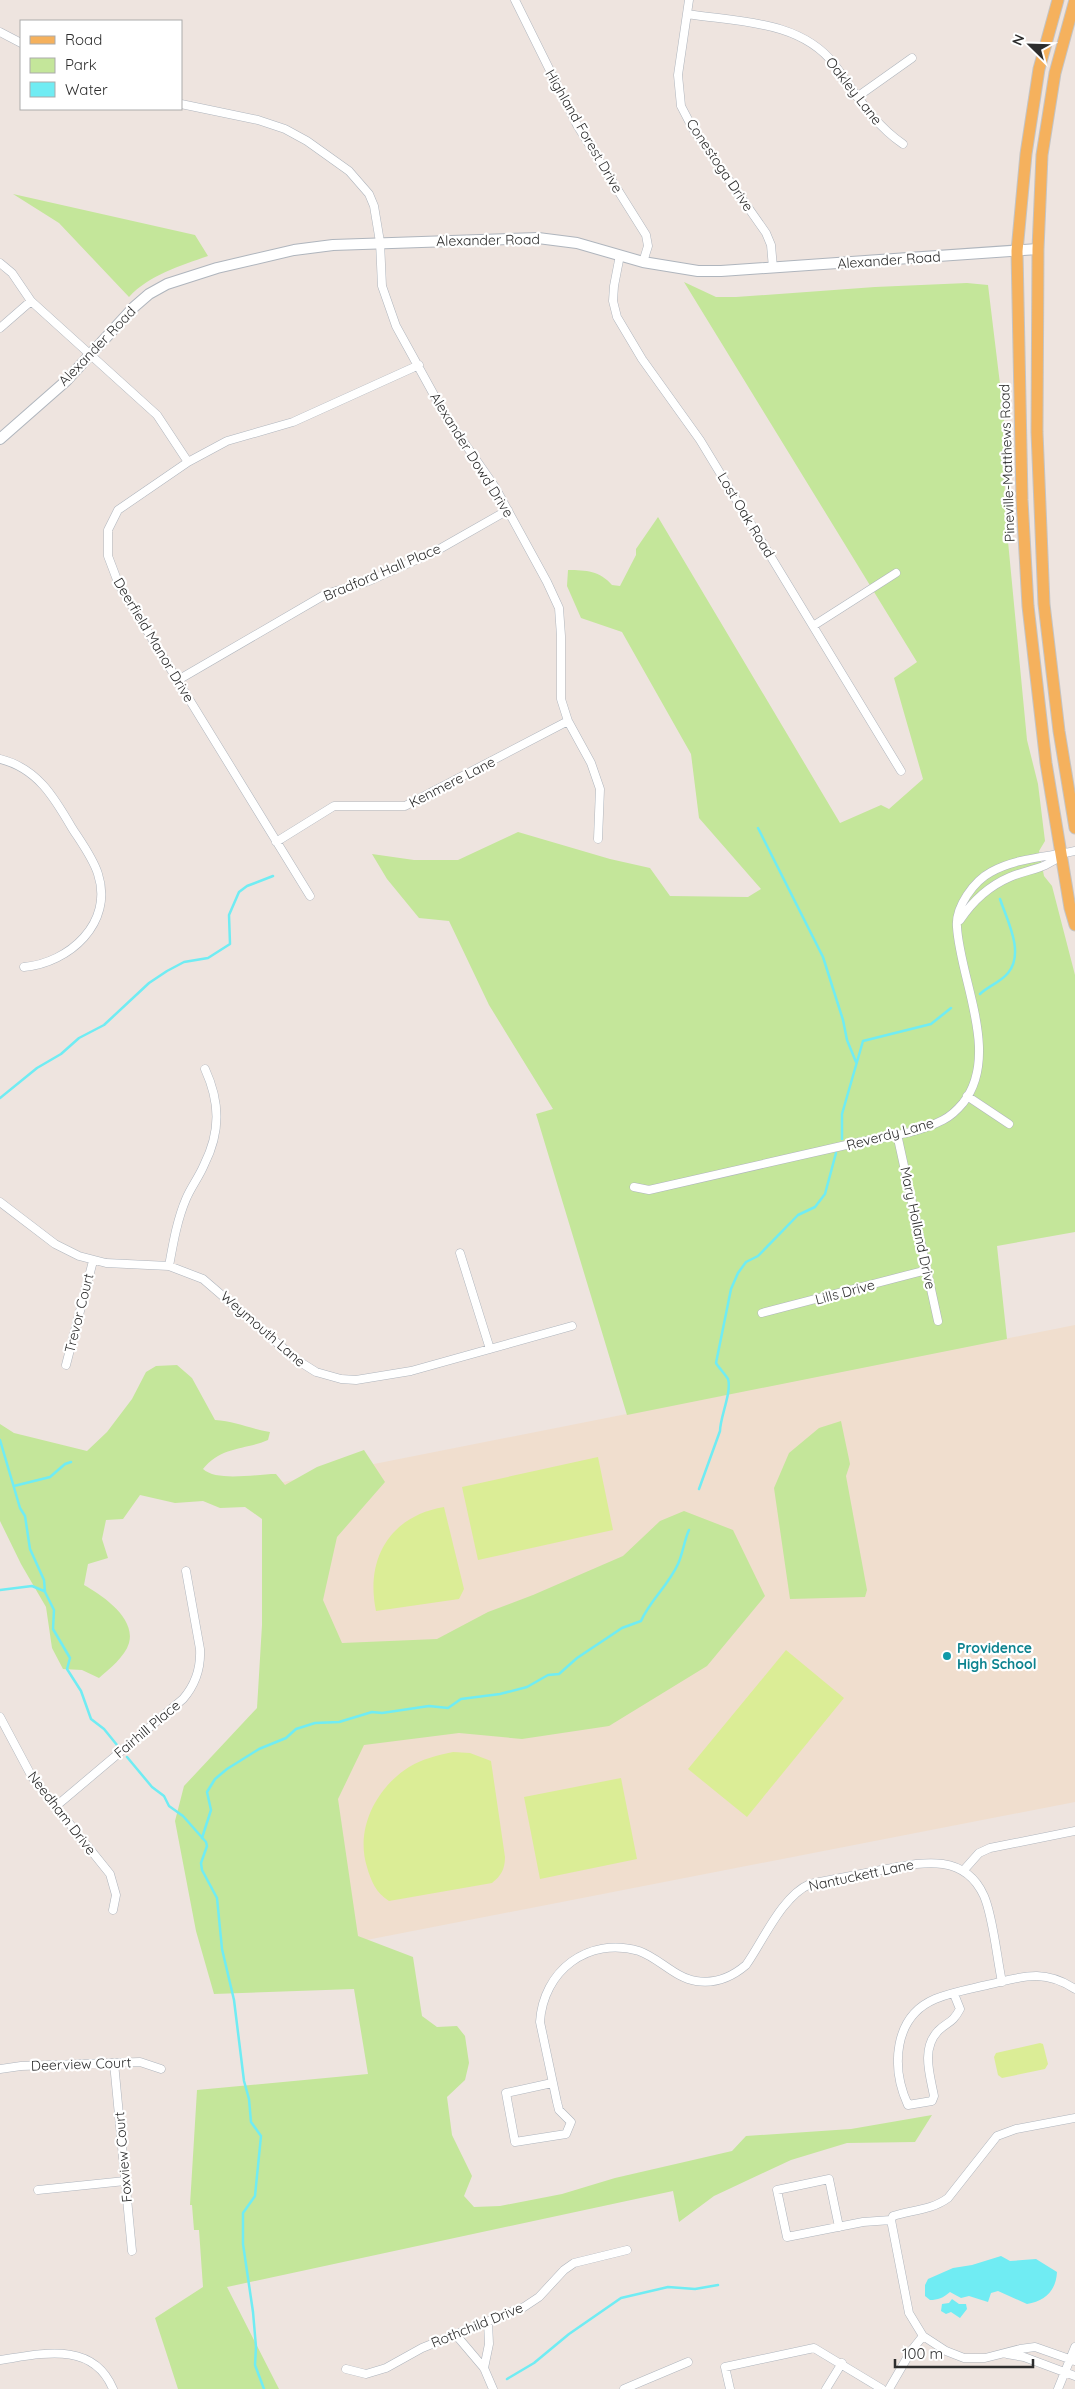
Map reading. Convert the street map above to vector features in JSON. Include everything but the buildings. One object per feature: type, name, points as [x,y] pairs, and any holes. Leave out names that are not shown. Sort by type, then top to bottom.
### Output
[{"type":"main road","name":"Pineville-Matthews Road","points":[[1058,0],[1039,69],[1026,154],[1017,252],[1022,500],[1028,606],[1046,763],[1063,854],[1070,908],[1075,925]]},
{"type":"main road","points":[[1075,0],[1055,73],[1044,146],[1038,249],[1037,432],[1044,595],[1059,731],[1075,828]]},
{"type":"street","name":"Highland Forest Drive","points":[[515,0],[577,125],[646,235],[648,246],[643,262]]},
{"type":"street","name":"Conestoga Drive","points":[[689,0],[678,75],[681,106],[693,129],[766,233],[771,245],[773,268]]},
{"type":"street","name":"Oakley Lane","points":[[687,14],[777,28],[797,34],[824,53],[879,125],[904,144]]},
{"type":"street","points":[[0,32],[20,42]]},
{"type":"street","points":[[858,97],[912,58]]},
{"type":"street","name":"Alexander Dowd Drive","points":[[182,104],[272,124],[294,134],[335,160],[363,185],[369,194],[374,206],[380,242],[382,286],[396,326],[445,415],[495,487],[547,582],[559,608],[561,699],[568,721],[591,763],[600,790],[598,839]]},
{"type":"street","name":"Alexander Road","points":[[0,439],[90,356],[134,307],[149,294],[167,284],[217,268],[294,250],[380,242],[538,238],[577,243],[643,262],[698,271],[773,268],[1038,249]]},
{"type":"street","name":"Lost Oak Road","points":[[620,255],[613,301],[617,316],[642,359],[700,440],[901,770]]},
{"type":"street","points":[[0,263],[12,273],[31,300],[90,356],[157,415],[188,462]]},
{"type":"street","points":[[0,328],[31,300]]},
{"type":"street","name":"Deerfield Manor Drive","points":[[310,896],[119,585],[108,556],[108,530],[118,510],[188,462],[227,441],[293,422],[419,365]]},
{"type":"street","name":"Bradford Hall Place","points":[[178,680],[326,594],[369,580],[436,551],[508,510]]},
{"type":"street","points":[[813,626],[896,573]]},
{"type":"street","name":"Kenmere Lane","points":[[276,842],[334,806],[405,806],[568,721]]},
{"type":"street","points":[[0,759],[29,772],[47,789],[93,862],[101,886],[101,905],[97,918],[83,939],[70,951],[51,961],[24,967]]},
{"type":"street","name":"Reverdy Lane","points":[[634,1188],[649,1190],[919,1130],[944,1120],[967,1096],[974,1082],[978,1053],[975,1016],[956,926],[964,898],[976,883],[991,872],[1046,855],[1075,851]]},
{"type":"street","name":"Reverdy Lane","points":[[956,926],[971,904],[991,888],[1010,877],[1050,864],[1063,854]]},
{"type":"street","points":[[170,1266],[181,1212],[204,1166],[214,1137],[216,1102],[214,1089],[205,1069]]},
{"type":"street","points":[[967,1096],[1009,1124]]},
{"type":"street","name":"Mary Holland Drive","points":[[897,1134],[938,1321]]},
{"type":"street","name":"Weymouth Lane","points":[[0,1202],[62,1249],[93,1261],[114,1264],[170,1266],[190,1273],[212,1285],[297,1360],[323,1375],[356,1380],[411,1371],[572,1326]]},
{"type":"street","points":[[460,1253],[490,1349]]},
{"type":"street","name":"Trevor Court","points":[[66,1365],[93,1261]]},
{"type":"street","name":"Lills Drive","points":[[762,1313],[927,1270]]},
{"type":"street","name":"Fairhill Place","points":[[56,1808],[183,1699],[195,1682],[200,1661],[200,1649],[186,1571]]},
{"type":"street","name":"Needham Drive","points":[[0,1717],[29,1771],[56,1808],[110,1874],[116,1895],[113,1910]]},
{"type":"street","points":[[1002,1982],[987,1903],[978,1886],[963,1871],[979,1853],[990,1848],[1075,1831]]},
{"type":"street","name":"Nantuckett Lane","points":[[552,2084],[506,2093],[515,2142],[566,2134],[571,2122],[560,2110],[552,2084],[540,2032],[541,2009],[548,1990],[559,1972],[582,1955],[602,1949],[631,1950],[648,1955],[688,1979],[705,1982],[716,1981],[738,1972],[746,1965],[787,1902],[802,1888],[810,1884],[925,1862],[954,1867],[963,1871]]},
{"type":"street","points":[[954,1994],[960,2009],[953,2022],[938,2031],[928,2051],[934,2096],[932,2101],[908,2105],[904,2096],[897,2062],[898,2050],[904,2028],[910,2017],[921,2007],[935,1999],[954,1994],[1002,1982],[1033,1976],[1050,1976],[1060,1979],[1075,1989]]},
{"type":"street","name":"Deerview Court","points":[[0,2069],[21,2066],[140,2062],[161,2069]]},
{"type":"street","name":"Foxview Court","points":[[114,2063],[132,2251]]},
{"type":"street","points":[[839,2227],[829,2179],[777,2190],[787,2237],[891,2220],[894,2216],[940,2204],[948,2198],[997,2136],[1016,2129],[1075,2118]]},
{"type":"street","points":[[38,2190],[126,2181]]},
{"type":"street","points":[[891,2220],[909,2313],[923,2336],[946,2352],[964,2358],[985,2358],[1005,2354],[1020,2348],[1035,2347],[1072,2360]]},
{"type":"street","name":"Rothchild Drive","points":[[346,2369],[366,2374],[376,2372],[422,2348],[524,2308],[539,2297],[564,2270],[574,2263],[627,2250]]},
{"type":"street","points":[[484,2368],[488,2344],[488,2322]]},
{"type":"street","points":[[456,2335],[484,2368],[492,2389]]},
{"type":"street","points":[[889,2389],[911,2351],[923,2336]]},
{"type":"street","points":[[1058,2389],[1064,2372],[1072,2360],[1075,2347]]},
{"type":"street","points":[[730,2389],[725,2366],[814,2348],[842,2363],[882,2389]]},
{"type":"street","points":[[0,2360],[49,2353],[76,2355],[100,2370],[113,2389]]},
{"type":"street","points":[[1005,2354],[1024,2357],[1075,2376]]},
{"type":"street","points":[[624,2389],[636,2387],[688,2362]]},
{"type":"street","points":[[826,2389],[842,2363]]},
{"type":"shaded area","points":[[1075,1325],[1075,1802],[346,1944],[258,1487]]},
{"type":"green space","points":[[13,194],[195,235],[208,256],[155,277],[129,297],[59,223]]},
{"type":"green space","points":[[684,282],[716,297],[875,287],[967,283],[988,285],[1004,417],[1005,510],[1027,740],[1038,784],[1045,841],[1039,851],[1044,876],[1052,886],[1075,975],[1075,1232],[997,1246],[1007,1339],[627,1415],[536,1114],[553,1109],[489,1005],[449,921],[419,918],[387,879],[372,854],[414,860],[458,860],[518,832],[610,859],[650,868],[670,896],[748,897],[761,889],[699,818],[691,754],[622,632],[581,618],[567,586],[568,570],[581,570],[598,574],[612,585],[620,586],[636,555],[636,549],[658,517],[840,823],[881,805],[889,809],[923,779],[894,678],[917,662]]},
{"type":"green space","points":[[177,1365],[192,1378],[215,1420],[270,1432],[268,1440],[225,1452],[218,1456],[203,1469],[209,1473],[227,1476],[276,1474],[285,1485],[317,1467],[364,1450],[385,1482],[337,1537],[323,1600],[342,1643],[437,1639],[488,1612],[533,1595],[623,1556],[660,1521],[684,1511],[733,1530],[765,1596],[707,1666],[609,1726],[522,1739],[459,1733],[364,1745],[338,1799],[358,1936],[413,1957],[422,2016],[437,2027],[457,2026],[465,2036],[469,2063],[465,2080],[447,2097],[452,2135],[472,2176],[464,2196],[474,2207],[500,2206],[562,2194],[615,2178],[732,2151],[746,2136],[851,2129],[932,2115],[915,2142],[847,2143],[791,2160],[714,2196],[679,2222],[673,2191],[227,2287],[279,2389],[178,2389],[155,2318],[203,2287],[199,2230],[194,2230],[192,2205],[190,2205],[197,2090],[368,2074],[354,1989],[214,1994],[196,1931],[175,1821],[184,1786],[257,1708],[262,1625],[262,1519],[245,1507],[220,1508],[203,1501],[175,1503],[140,1495],[123,1519],[106,1520],[102,1539],[108,1558],[88,1564],[84,1585],[116,1608],[123,1616],[130,1634],[129,1643],[124,1653],[99,1678],[82,1670],[63,1669],[52,1648],[46,1607],[21,1564],[0,1521],[0,1424],[14,1433],[87,1451],[107,1432],[132,1399],[146,1372],[156,1366]]},
{"type":"green space","points":[[841,1421],[850,1464],[846,1476],[867,1590],[865,1597],[790,1599],[774,1488],[789,1453],[819,1428]]},
{"type":"green space","points":[[598,1457],[613,1530],[478,1560],[462,1487]]},
{"type":"green space","points":[[444,1507],[464,1589],[459,1599],[376,1611],[374,1574],[378,1558],[386,1543],[396,1530],[409,1520],[425,1512]]},
{"type":"green space","points":[[786,1650],[844,1698],[747,1817],[688,1769]]},
{"type":"green space","points":[[453,1752],[470,1753],[491,1761],[505,1857],[503,1869],[498,1878],[492,1883],[389,1901],[377,1890],[372,1882],[364,1853],[366,1824],[371,1811],[387,1786],[409,1767],[430,1758]]},
{"type":"green space","points":[[621,1778],[637,1859],[540,1879],[524,1797]]},
{"type":"green space","points":[[1040,2043],[1043,2044],[1048,2064],[1045,2069],[1002,2078],[998,2075],[994,2057],[996,2053]]},
{"type":"water","points":[[1001,2256],[1010,2261],[1036,2259],[1057,2272],[1052,2290],[1044,2298],[1027,2304],[998,2291],[991,2293],[988,2302],[969,2296],[961,2298],[950,2292],[936,2300],[930,2300],[925,2296],[925,2285],[928,2279],[953,2268],[972,2265]]},
{"type":"water","points":[[952,2299],[959,2304],[966,2304],[967,2309],[960,2318],[951,2312],[946,2314],[941,2311],[942,2304],[949,2303]]},
{"type":"waterway","points":[[758,828],[823,957],[843,1020],[847,1040],[856,1062]]},
{"type":"waterway","points":[[0,1098],[37,1068],[61,1054],[79,1038],[104,1025],[149,983],[184,962],[208,958],[230,944],[229,915],[239,892],[247,886],[273,876]]},
{"type":"waterway","points":[[980,994],[1008,973],[1013,965],[1015,956],[1013,936],[1000,899]]},
{"type":"waterway","points":[[842,1139],[842,1114],[863,1041],[931,1024],[951,1008]]},
{"type":"waterway","points":[[699,1489],[720,1431],[728,1391],[728,1379],[716,1363],[731,1289],[738,1273],[746,1262],[758,1256],[798,1215],[815,1207],[825,1194],[836,1153]]},
{"type":"waterway","points":[[0,1440],[20,1508],[25,1516],[30,1549],[44,1580],[45,1592],[54,1610],[53,1629],[70,1658],[67,1669],[81,1691],[91,1719],[104,1729],[117,1745]]},
{"type":"waterway","points":[[14,1486],[50,1477],[65,1464],[71,1462]]},
{"type":"waterway","points":[[202,1838],[211,1810],[207,1792],[215,1779],[227,1769],[259,1749],[286,1738],[296,1729],[315,1723],[339,1722],[372,1712],[382,1713],[429,1706],[448,1708],[461,1699],[500,1694],[527,1687],[548,1675],[559,1674],[577,1658],[622,1628],[641,1621],[649,1606],[674,1572],[680,1560],[689,1530]]},
{"type":"waterway","points":[[0,1590],[32,1586],[44,1591]]},
{"type":"waterway","points":[[127,1757],[152,1787],[164,1796],[169,1806],[183,1816],[206,1842],[207,1846],[201,1863],[202,1870],[217,1898],[222,1949],[234,2000],[251,2122],[261,2136],[255,2196],[243,2213],[243,2244],[253,2312],[256,2347],[255,2365],[264,2389]]},
{"type":"waterway","points":[[507,2379],[534,2363],[569,2334],[621,2298],[668,2287],[695,2289],[718,2285]]},
{"type":"place","name":"Providence High School","points":[[947,1656]]}]
